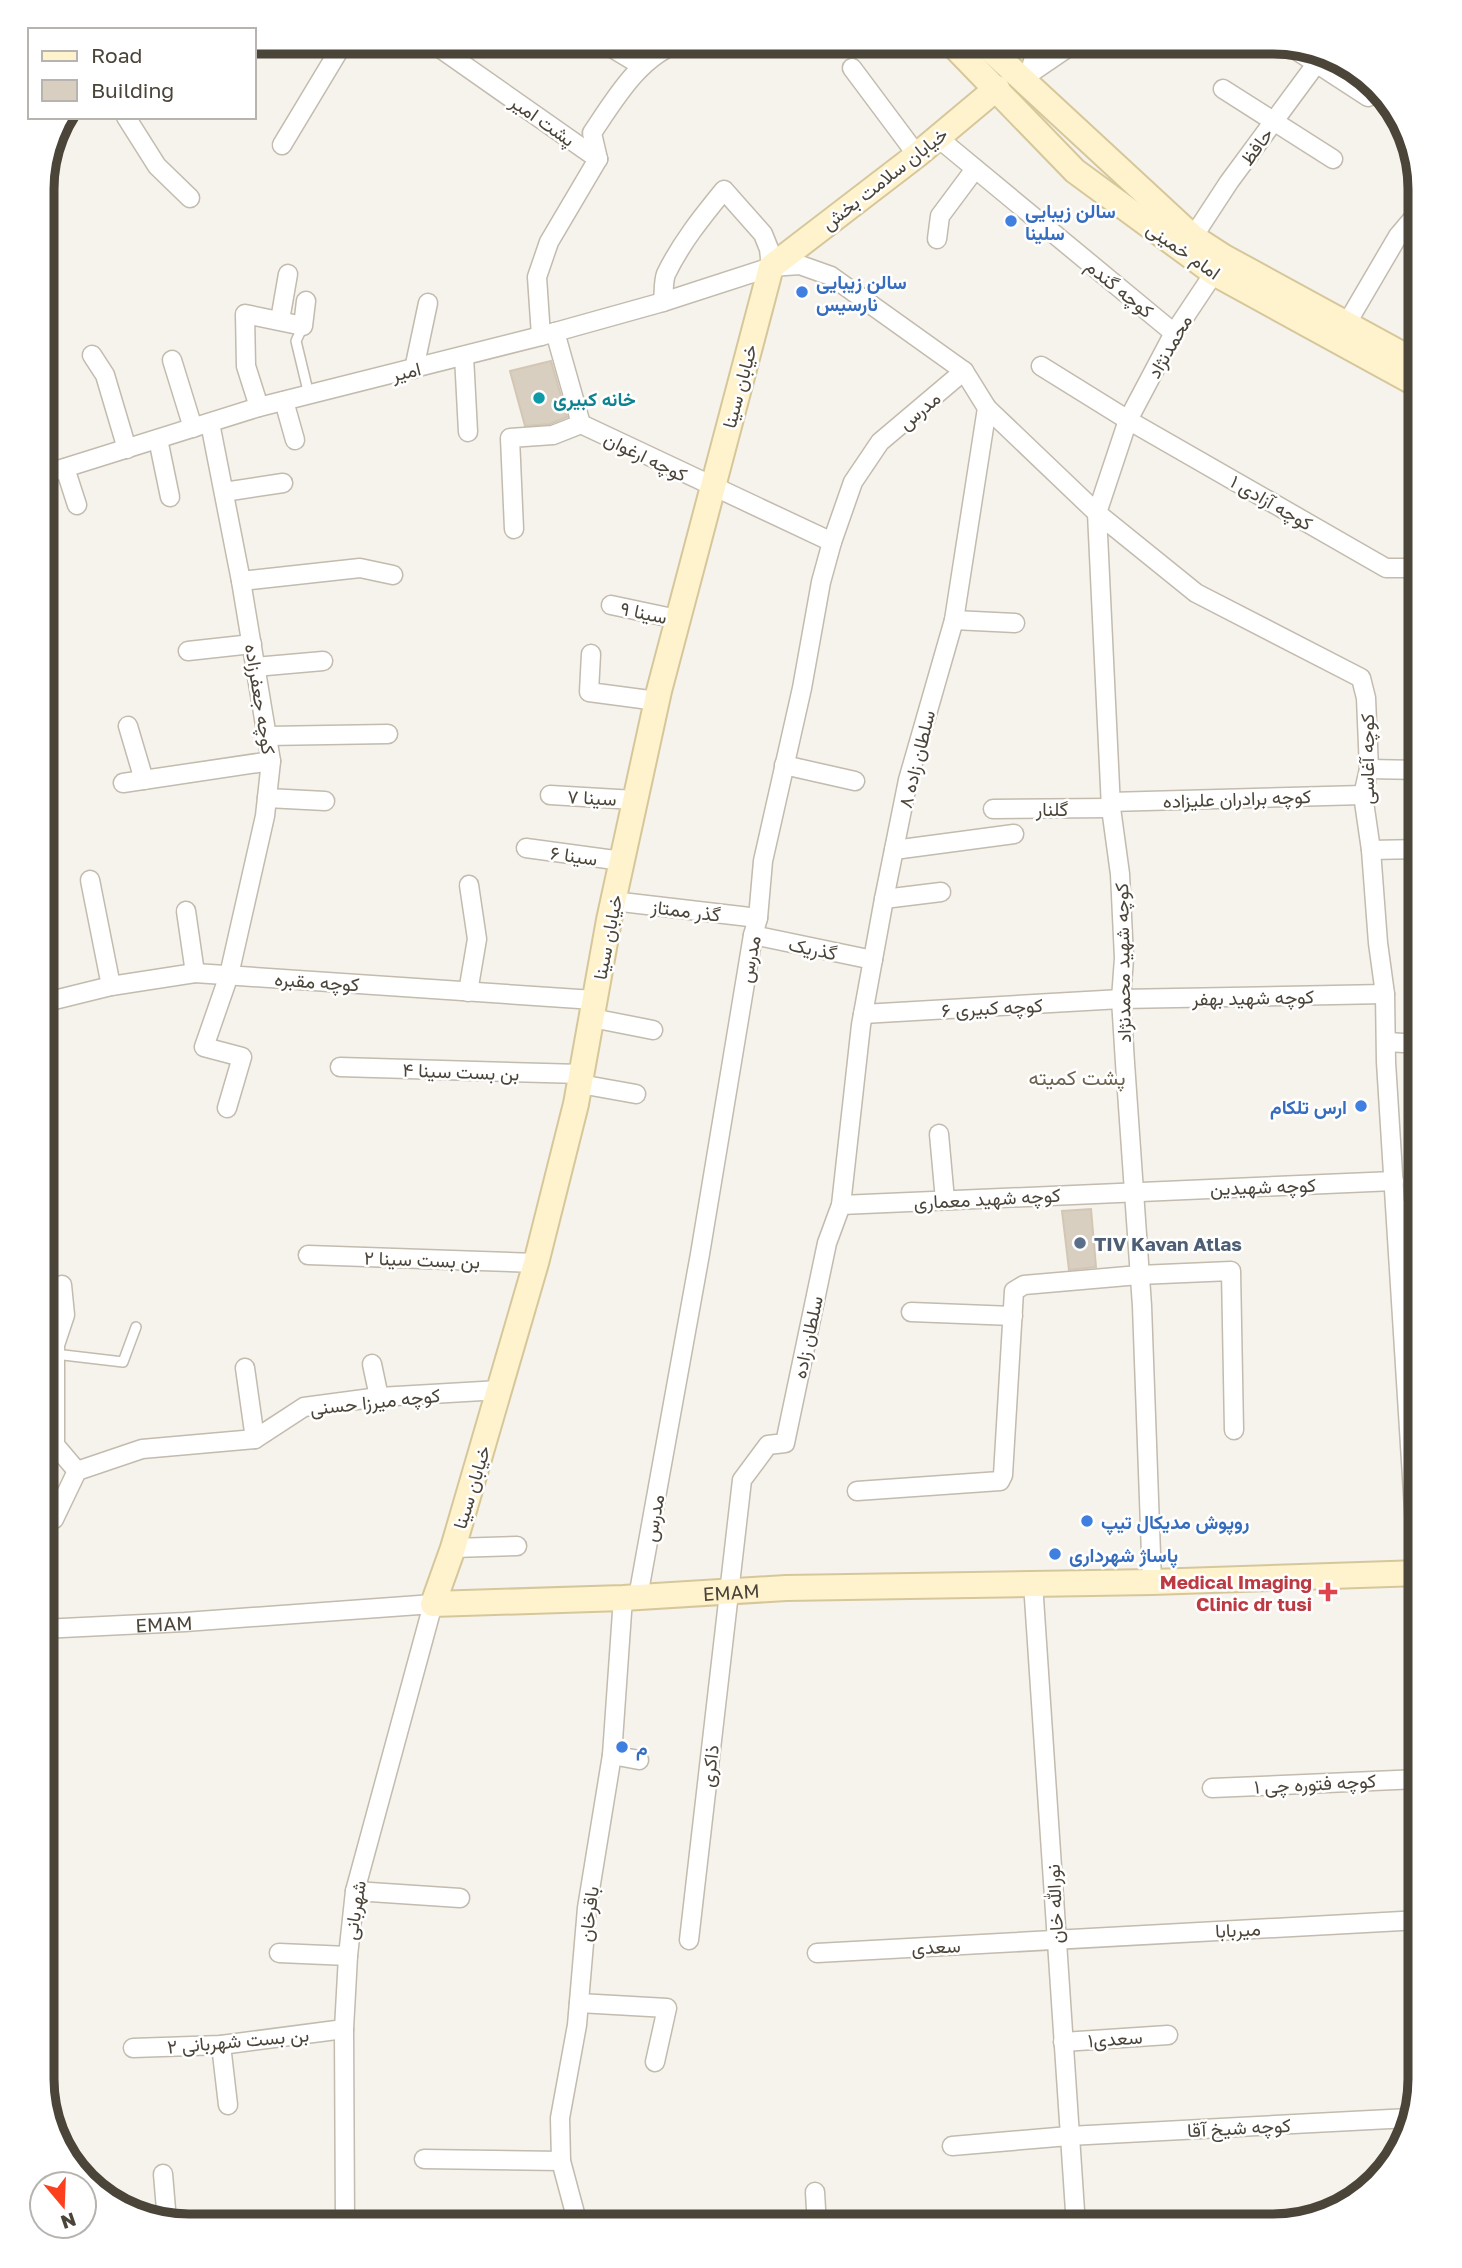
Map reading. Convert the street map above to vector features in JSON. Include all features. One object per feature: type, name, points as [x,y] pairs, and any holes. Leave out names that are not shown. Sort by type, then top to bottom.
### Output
[{"type":"main road","name":"امام خمینی","points":[[963,55],[1075,171],[1214,273],[1408,379]]},
{"type":"main road","name":"امام خمینی","points":[[997,55],[1028,80],[1193,237],[1224,257],[1408,357]]},
{"type":"main road","name":"خیابان سلامت بخش","points":[[771,267],[917,155],[997,88]]},
{"type":"main road","name":"خیابان سینا","points":[[433,1604],[453,1548],[536,1263],[581,1079],[613,901],[657,701],[771,267]]},
{"type":"main road","name":"EMAM","points":[[433,1604],[730,1591],[1408,1573]]},
{"type":"street","points":[[282,145],[337,54]]},
{"type":"street","name":"پشت امیر","points":[[448,54],[598,159]]},
{"type":"street","points":[[623,54],[642,66]]},
{"type":"street","name":"پشت امیر","points":[[598,159],[592,134],[642,66],[659,54]]},
{"type":"street","points":[[1028,80],[1035,55]]},
{"type":"street","points":[[1028,80],[1060,55]]},
{"type":"street","name":"حافظ","points":[[1193,237],[1318,62]]},
{"type":"street","points":[[1326,65],[1368,97]]},
{"type":"street","points":[[852,68],[917,155]]},
{"type":"street","points":[[1223,89],[1333,159]]},
{"type":"street","points":[[127,119],[157,166],[190,198]]},
{"type":"street","name":"کوچه گندم","points":[[937,138],[1174,332]]},
{"type":"street","points":[[514,529],[510,438],[553,435],[581,424],[548,334],[537,277],[549,242],[598,159]]},
{"type":"street","points":[[937,239],[940,216],[975,169]]},
{"type":"street","points":[[663,302],[665,276],[695,225],[724,190],[763,234],[769,249],[771,267]]},
{"type":"street","points":[[1347,323],[1408,224]]},
{"type":"street","name":"کوچه آغاسی","points":[[771,267],[800,265],[831,276],[964,371],[987,408],[1097,513],[1196,593],[1361,678],[1366,698],[1369,769],[1363,795],[1385,995],[1386,1062],[1396,1210],[1408,1312]]},
{"type":"street","name":"امیر","points":[[55,471],[259,407],[548,334],[663,302],[771,267]]},
{"type":"street","name":"محمدنژاد","points":[[1097,513],[1128,421],[1174,332],[1214,273]]},
{"type":"street","points":[[280,320],[288,274]]},
{"type":"street","points":[[259,407],[246,366],[245,314],[303,326],[306,301]]},
{"type":"street","points":[[414,369],[428,303]]},
{"type":"street","points":[[92,355],[105,375],[127,449]]},
{"type":"street","points":[[464,356],[468,432]]},
{"type":"street","name":"کوچه جعفرزاده","points":[[172,360],[201,425],[224,492],[271,761],[265,816],[229,975],[205,1047],[242,1057],[227,1108]]},
{"type":"street","name":"کوچه آزادی ۱","points":[[1041,366],[1128,421],[1386,568],[1408,568]]},
{"type":"street","name":"مدرس","points":[[631,1597],[699,1254],[755,927],[763,861],[802,688],[821,582],[853,482],[880,442],[964,371]]},
{"type":"street","points":[[284,401],[295,440]]},
{"type":"street","name":"سلطان زاده ۸","points":[[845,1172],[863,1014],[884,899],[908,780],[954,620],[987,408]]},
{"type":"street","name":"کوچه ارغوان","points":[[581,424],[832,542]]},
{"type":"street","points":[[158,439],[170,498]]},
{"type":"street","points":[[65,468],[77,506]]},
{"type":"street","points":[[224,492],[283,483]]},
{"type":"street","name":"کوچه شهید محمدنژاد","points":[[1097,513],[1110,805],[1120,873],[1124,958],[1121,999],[1150,1472],[1152,1582]]},
{"type":"street","points":[[241,581],[360,568],[393,575]]},
{"type":"street","name":"سینا ۹","points":[[611,605],[677,618]]},
{"type":"street","points":[[954,620],[1015,623]]},
{"type":"street","points":[[188,651],[252,644]]},
{"type":"street","points":[[591,654],[589,692],[657,701]]},
{"type":"street","points":[[256,667],[323,661]]},
{"type":"street","points":[[128,726],[144,780]]},
{"type":"street","points":[[267,736],[387,734]]},
{"type":"street","points":[[123,783],[271,761]]},
{"type":"street","points":[[784,765],[855,781]]},
{"type":"street","points":[[1369,769],[1408,770]]},
{"type":"street","name":"سینا ۷","points":[[550,795],[635,800]]},
{"type":"street","name":"کوچه برادران علیزاده","points":[[1110,805],[1363,795]]},
{"type":"street","points":[[267,798],[325,800]]},
{"type":"street","name":"گلنار","points":[[993,809],[1110,805]]},
{"type":"street","points":[[894,850],[1014,834]]},
{"type":"street","name":"سینا ۶","points":[[526,848],[622,861]]},
{"type":"street","points":[[1371,850],[1408,849]]},
{"type":"street","points":[[89,880],[111,986]]},
{"type":"street","points":[[468,992],[477,939],[470,885]]},
{"type":"street","points":[[884,899],[942,892]]},
{"type":"street","name":"گذر ممتاز","points":[[613,901],[755,927]]},
{"type":"street","points":[[186,911],[195,972]]},
{"type":"street","name":"گذریک","points":[[755,927],[873,960]]},
{"type":"street","name":"کوچه مقبره","points":[[55,1000],[111,986],[195,972],[468,992],[593,1009],[653,1030]]},
{"type":"street","name":"کوچه شهید بهفر","points":[[1121,999],[1385,995]]},
{"type":"street","name":"کوچه کبیری ۶","points":[[863,1014],[1121,999]]},
{"type":"street","points":[[1387,1042],[1408,1043]]},
{"type":"street","name":"بن بست سینا ۴","points":[[340,1067],[581,1079],[636,1094]]},
{"type":"street","points":[[939,1134],[945,1200]]},
{"type":"street","name":"سلطان زاده","points":[[742,1480],[768,1445],[786,1443],[827,1243],[841,1205],[845,1172]]},
{"type":"street","name":"کوچه شهیدین","points":[[1132,1191],[1394,1181]]},
{"type":"street","name":"کوچه شهید معماری","points":[[841,1205],[1132,1191]]},
{"type":"street","points":[[1396,1210],[1408,1210]]},
{"type":"street","name":"بن بست سینا ۲","points":[[308,1255],[536,1263]]},
{"type":"street","points":[[857,1491],[1000,1481],[1003,1475],[1014,1291],[1018,1287],[1139,1275],[1231,1271],[1234,1430]]},
{"type":"street","points":[[54,1362],[55,1345],[65,1315],[62,1285]]},
{"type":"street","points":[[911,1312],[1013,1316]]},
{"type":"street","points":[[372,1364],[379,1397]]},
{"type":"street","points":[[245,1368],[255,1439]]},
{"type":"street","name":"کوچه میرزا حسنی","points":[[77,1471],[142,1449],[255,1439],[304,1407],[379,1397],[500,1390]]},
{"type":"street","points":[[54,1444],[77,1471],[54,1518]]},
{"type":"street","name":"ذاکری","points":[[689,1940],[742,1480]]},
{"type":"street","points":[[453,1548],[517,1546]]},
{"type":"street","name":"نورالله خان","points":[[1033,1583],[1075,2214]]},
{"type":"street","name":"باقرخان","points":[[577,2213],[561,2161],[560,2118],[579,2003],[587,1908],[612,1755],[631,1597]]},
{"type":"street","name":"EMAM","points":[[54,1628],[433,1604]]},
{"type":"street","name":"شهربانی","points":[[345,2213],[344,2029],[355,1891],[433,1604]]},
{"type":"street","points":[[612,1755],[639,1760]]},
{"type":"street","name":"کوچه فتوره چی ۱","points":[[1212,1788],[1408,1779]]},
{"type":"street","points":[[355,1891],[460,1898]]},
{"type":"street","name":"میربابا","points":[[1056,1939],[1408,1921]]},
{"type":"street","name":"سعدی","points":[[817,1952],[1056,1939]]},
{"type":"street","points":[[279,1953],[348,1956]]},
{"type":"street","points":[[579,2003],[667,2008],[655,2062]]},
{"type":"street","name":"بن بست شهربانی ۲","points":[[133,2048],[221,2045],[344,2029]]},
{"type":"street","name":"سعدی۱","points":[[1063,2042],[1168,2035]]},
{"type":"street","points":[[221,2045],[228,2105]]},
{"type":"street","name":"کوچه شیخ آقا","points":[[952,2146],[1069,2136],[1401,2118]]},
{"type":"street","points":[[424,2159],[561,2161]]},
{"type":"street","points":[[163,2174],[166,2211]]},
{"type":"street","points":[[815,2192],[816,2214]]},
{"type":"lane","points":[[303,326],[296,341],[309,395]]},
{"type":"lane","points":[[55,1354],[123,1363],[136,1327]]},
{"type":"building","name":"خانه کبیری","points":[[551,361],[567,417],[550,424],[525,426],[510,371]]},
{"type":"building","name":"TIV Kavan Atlas","points":[[1091,1209],[1096,1267],[1069,1270],[1062,1211]]},
{"type":"place","name":"سالن زیبایی سلینا","points":[[1011,221]]},
{"type":"place","name":"سالن زیبایی نارسیس","points":[[802,292]]},
{"type":"place","name":"خانه کبیری","points":[[539,398]]},
{"type":"place","name":"ارس تلکام","points":[[1361,1106]]},
{"type":"place","name":"TIV Kavan Atlas","points":[[1080,1243]]},
{"type":"place","name":"روپوش مدیکال تیپ","points":[[1087,1521]]},
{"type":"place","name":"پاساژ شهرداری","points":[[1055,1554]]},
{"type":"place","name":"Medical Imaging Clinic dr tusi","points":[[1328,1592]]},
{"type":"place","name":"م","points":[[622,1747]]},
{"type":"district","name":"پشت کمیته","points":[[1077,1077]]}]
